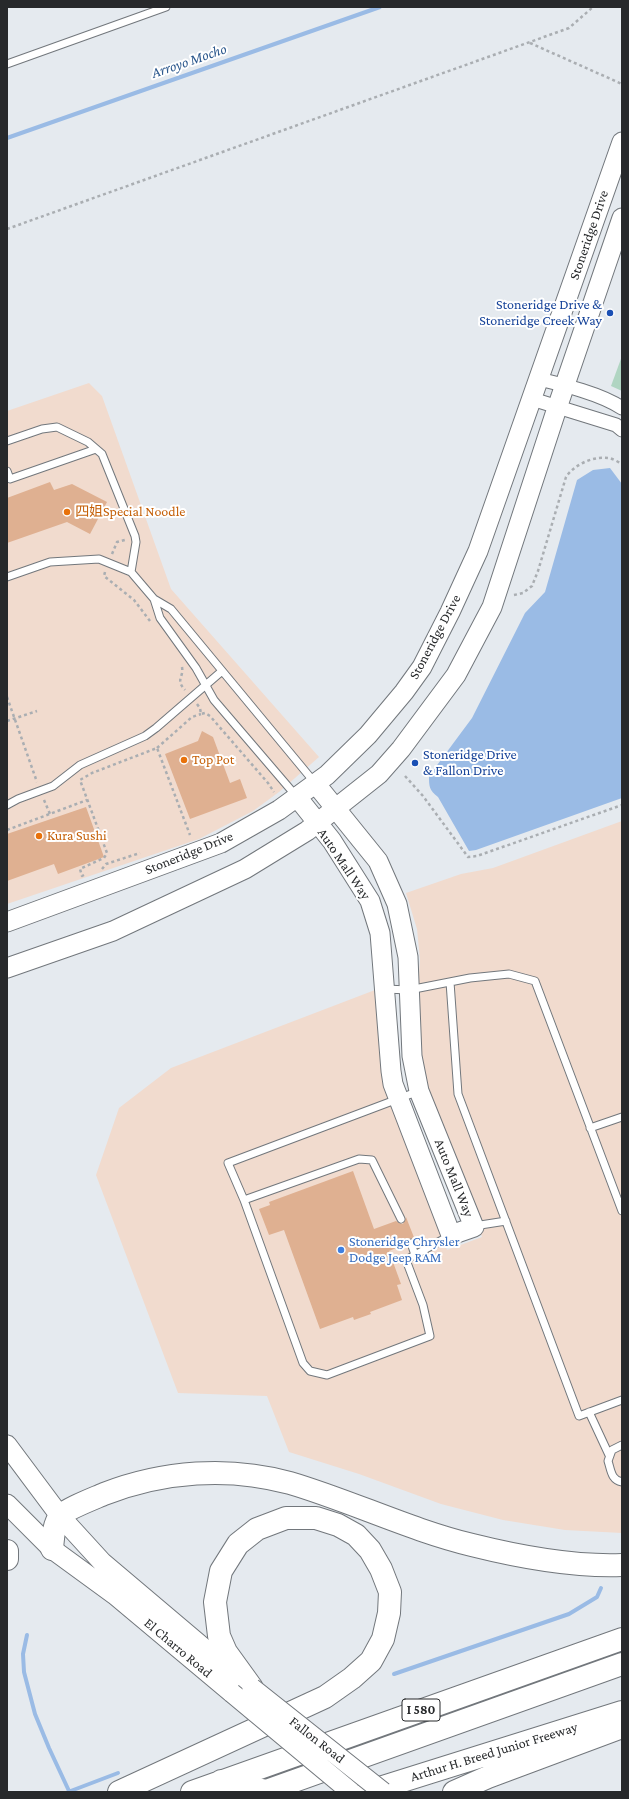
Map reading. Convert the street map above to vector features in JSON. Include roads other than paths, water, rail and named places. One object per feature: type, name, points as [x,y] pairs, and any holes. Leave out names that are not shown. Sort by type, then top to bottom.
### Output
[{"type":"highway","points":[[52,1549],[53,1533],[60,1516],[86,1501],[119,1488],[162,1477],[202,1472],[243,1474],[288,1483],[428,1532],[471,1545],[517,1555],[567,1563],[622,1565]]},
{"type":"highway","points":[[119,1792],[325,1697],[352,1678],[371,1660],[383,1639],[389,1613],[390,1592],[381,1569],[370,1550],[356,1535],[338,1525],[316,1518],[286,1518],[257,1529],[238,1544],[221,1571],[215,1602],[219,1636],[242,1690]]},
{"type":"highway","points":[[7,1551],[7,1559]]},
{"type":"highway","name":"I 580","points":[[192,1792],[622,1638]]},
{"type":"highway","name":"I 580","points":[[221,1782],[266,1791],[622,1664]]},
{"type":"highway","name":"Arthur H. Breed Junior Freeway","points":[[367,1792],[622,1712]]},
{"type":"highway","points":[[454,1792],[488,1776],[622,1727]]},
{"type":"main road","name":"Stoneridge Drive","points":[[7,922],[221,843],[279,810],[327,774],[368,735],[404,692],[422,666],[450,612],[478,551],[622,142]]},
{"type":"main road","name":"Stoneridge Drive","points":[[7,968],[126,925],[245,869],[302,835],[379,774],[397,754],[431,712],[456,675],[492,606],[556,408],[622,218]]},
{"type":"main road","name":"Auto Mall Way","points":[[297,797],[343,858],[370,902],[380,933],[391,1071],[399,1099],[451,1235],[474,1226],[419,1091],[412,1056],[408,957],[397,904],[378,861],[315,783]]},
{"type":"main road","name":"El Charro Road","points":[[7,1445],[60,1516],[102,1562],[351,1792]]},
{"type":"main road","name":"El Charro Road","points":[[7,1504],[52,1549],[242,1690]]},
{"type":"main road","name":"Fallon Road","points":[[242,1690],[383,1792]]},
{"type":"street","points":[[539,379],[564,385],[614,403],[622,408]]},
{"type":"street","points":[[532,399],[556,408],[616,425],[622,430]]},
{"type":"lane","points":[[7,64],[166,7]]},
{"type":"lane","points":[[7,441],[42,428],[57,427],[88,442],[102,454],[135,536],[136,542],[131,572]]},
{"type":"lane","points":[[7,471],[10,479],[96,448]]},
{"type":"lane","points":[[7,577],[50,562],[99,559],[131,572],[154,598],[171,609],[315,783]]},
{"type":"lane","points":[[154,598],[160,618],[196,668],[214,700],[297,797]]},
{"type":"lane","points":[[7,805],[18,799],[53,786],[80,765],[145,736],[222,671]]},
{"type":"lane","points":[[385,988],[409,990],[450,982],[509,974],[535,981],[622,1211]]},
{"type":"lane","points":[[450,982],[458,1094],[579,1416],[622,1400]]},
{"type":"lane","points":[[419,1091],[228,1163],[244,1200],[303,1363],[310,1371],[327,1374],[430,1336],[423,1304],[406,1260],[451,1235]]},
{"type":"lane","points":[[590,1128],[622,1117]]},
{"type":"lane","points":[[244,1200],[359,1159],[372,1160],[401,1219]]},
{"type":"lane","points":[[474,1226],[506,1221]]},
{"type":"lane","points":[[410,1243],[415,1255]]},
{"type":"lane","points":[[589,1412],[609,1455]]},
{"type":"lane","points":[[622,1445],[612,1450],[608,1461],[613,1476],[616,1480],[622,1482]]},
{"type":"water","points":[[610,468],[622,484],[622,798],[476,850],[469,851],[438,797],[431,790],[429,785],[429,776],[472,718],[525,613],[545,592],[577,480],[593,470]]},
{"type":"waterway","name":"Arroyo Mocho","points":[[7,138],[380,7]]},
{"type":"waterway","points":[[394,1674],[569,1614],[597,1597],[601,1588]]},
{"type":"waterway","points":[[27,1635],[23,1654],[24,1672],[35,1714],[69,1791]]},
{"type":"waterway","points":[[68,1792],[118,1773]]},
{"type":"place","name":"Stoneridge Drive & Stoneridge Creek Way","points":[[610,313]]},
{"type":"place","name":"四姐Special Noodle","points":[[67,512]]},
{"type":"place","name":"Top Pot","points":[[184,760]]},
{"type":"place","name":"Stoneridge Drive & Fallon Drive","points":[[415,763]]},
{"type":"place","name":"Kura Sushi","points":[[39,836]]},
{"type":"place","name":"Stoneridge Chrysler Dodge Jeep RAM","points":[[341,1250]]}]
